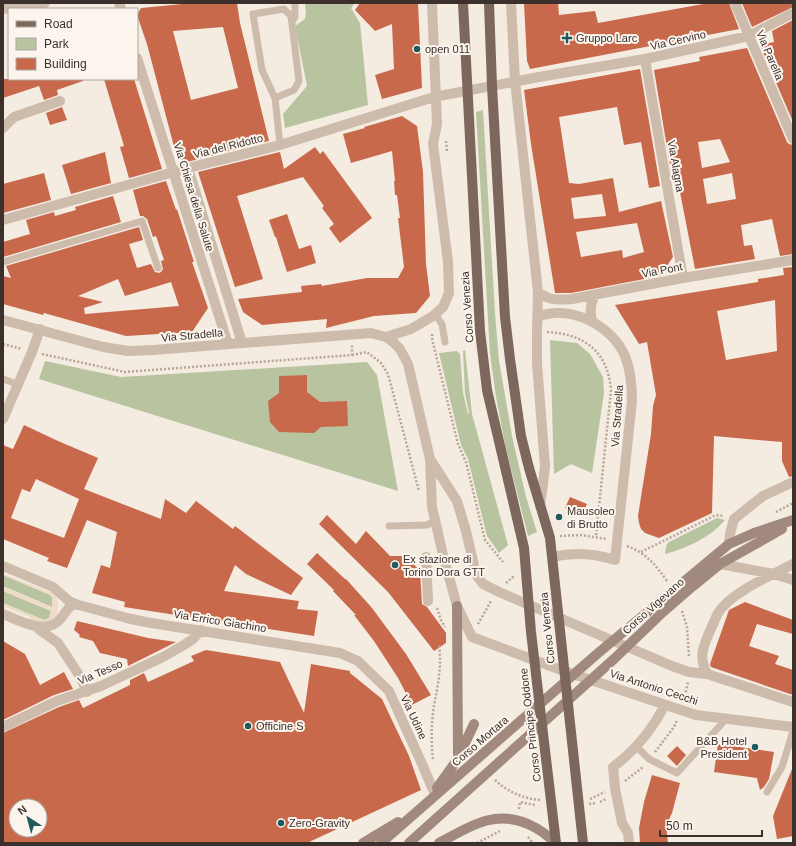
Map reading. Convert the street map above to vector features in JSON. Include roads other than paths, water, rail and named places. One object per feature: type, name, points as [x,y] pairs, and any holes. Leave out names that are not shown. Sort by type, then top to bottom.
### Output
[{"type":"main road","name":"Corso Venezia","points":[[463,3],[480,331],[487,390],[524,548],[528,604]]},
{"type":"main road","name":"Corso Venezia","points":[[489,3],[492,86],[505,317],[521,436],[550,538],[567,701]]},
{"type":"main road","name":"Corso Vigevano","points":[[613,641],[729,544],[754,533],[793,520]]},
{"type":"main road","name":"Corso Vigevano","points":[[542,724],[664,612],[720,564],[793,523]]},
{"type":"main road","name":"Corso Principe Oddone","points":[[528,604],[556,843]]},
{"type":"main road","points":[[457,606],[458,757]]},
{"type":"main road","name":"Corso Mortara","points":[[381,843],[613,641]]},
{"type":"main road","points":[[567,701],[583,843]]},
{"type":"main road","points":[[363,843],[394,824],[434,792],[458,757],[474,724]]},
{"type":"main road","points":[[409,843],[542,724]]},
{"type":"main road","points":[[439,843],[484,820],[500,818],[517,820],[541,830],[556,843]]},
{"type":"street","points":[[10,8],[45,3]]},
{"type":"street","name":"Corso Venezia","points":[[432,3],[437,124],[433,144],[448,262],[448,293],[442,307],[434,315]]},
{"type":"street","name":"Corso Venezia","points":[[511,3],[515,81],[538,292],[538,364],[545,466],[540,506]]},
{"type":"street","name":"Via Parella","points":[[735,3],[793,139]]},
{"type":"street","name":"Via Cervino","points":[[467,90],[645,59],[749,36],[793,12]]},
{"type":"street","name":"Via Alagna","points":[[645,59],[683,278]]},
{"type":"street","name":"Via Chiesa della Salute","points":[[138,61],[228,344]]},
{"type":"street","name":"Via del Ridotto","points":[[3,220],[173,172],[280,145],[435,96],[467,90]]},
{"type":"street","points":[[3,128],[14,117],[60,101]]},
{"type":"street","name":"Via Chiesa della Salute","points":[[188,168],[242,343]]},
{"type":"street","name":"Via Pont","points":[[538,292],[553,300],[572,299],[683,278],[793,260]]},
{"type":"street","points":[[592,321],[590,305],[595,295]]},
{"type":"street","name":"Via Stradella","points":[[538,317],[547,313],[558,312],[580,316],[592,321],[618,344],[625,355],[632,381],[632,401],[615,560],[598,555],[579,553],[552,557]]},
{"type":"street","points":[[386,337],[410,328],[434,315]]},
{"type":"street","name":"Via Stradella","points":[[3,320],[103,347],[128,351],[371,333],[386,337]]},
{"type":"street","points":[[3,419],[32,352],[40,329]]},
{"type":"street","points":[[386,337],[400,349],[408,364],[430,459],[432,507],[457,606],[472,637],[534,660]]},
{"type":"street","points":[[430,459],[457,501],[466,531],[474,570],[483,584],[558,618],[683,671],[707,674],[793,702]]},
{"type":"street","points":[[729,544],[734,519],[763,496],[793,482]]},
{"type":"street","points":[[426,557],[432,604]]},
{"type":"street","points":[[720,564],[774,574],[793,580]]},
{"type":"street","points":[[707,674],[701,657],[702,648],[718,613],[726,604],[740,593],[793,564]]},
{"type":"street","name":"Via Errico Giachino","points":[[3,566],[53,587],[69,601],[78,605],[127,618],[340,653],[358,661]]},
{"type":"street","points":[[3,614],[38,627],[49,626],[58,622],[70,606],[78,605]]},
{"type":"street","points":[[31,624],[58,642],[81,678],[87,692]]},
{"type":"street","name":"Via Tesso","points":[[3,727],[58,701],[87,692],[113,680],[184,645],[193,639],[201,630]]},
{"type":"street","name":"Via Antonio Cecchi","points":[[534,660],[696,715],[793,727]]},
{"type":"street","name":"Via Udine","points":[[358,661],[389,691],[434,792]]},
{"type":"street","points":[[629,843],[628,833],[622,823],[615,788],[613,767],[626,758],[637,747],[654,725],[665,705]]},
{"type":"lane","points":[[292,22],[295,17],[295,3]]},
{"type":"lane","points":[[275,98],[294,90],[299,81],[291,16],[284,9],[253,14],[262,70],[275,98],[280,145]]},
{"type":"lane","points":[[3,262],[142,221],[158,268]]},
{"type":"lane","points":[[434,315],[442,324],[445,342]]},
{"type":"lane","points":[[4,381],[17,384]]},
{"type":"lane","points":[[389,526],[427,525],[435,521]]},
{"type":"lane","points":[[637,747],[649,759],[677,773],[726,719]]},
{"type":"lane","points":[[767,792],[782,767],[793,731]]},
{"type":"place","name":"Gruppo Larc","points":[[567,38]]},
{"type":"place","name":"open 011","points":[[417,49]]},
{"type":"place","name":"Mausoleo di Brutto","points":[[559,517]]},
{"type":"place","name":"Ex stazione di Torino Dora GTT","points":[[395,565]]},
{"type":"place","name":"Officine S","points":[[248,726]]},
{"type":"place","name":"B&B Hotel President","points":[[755,747]]},
{"type":"place","name":"Zero-Gravity","points":[[281,823]]}]
